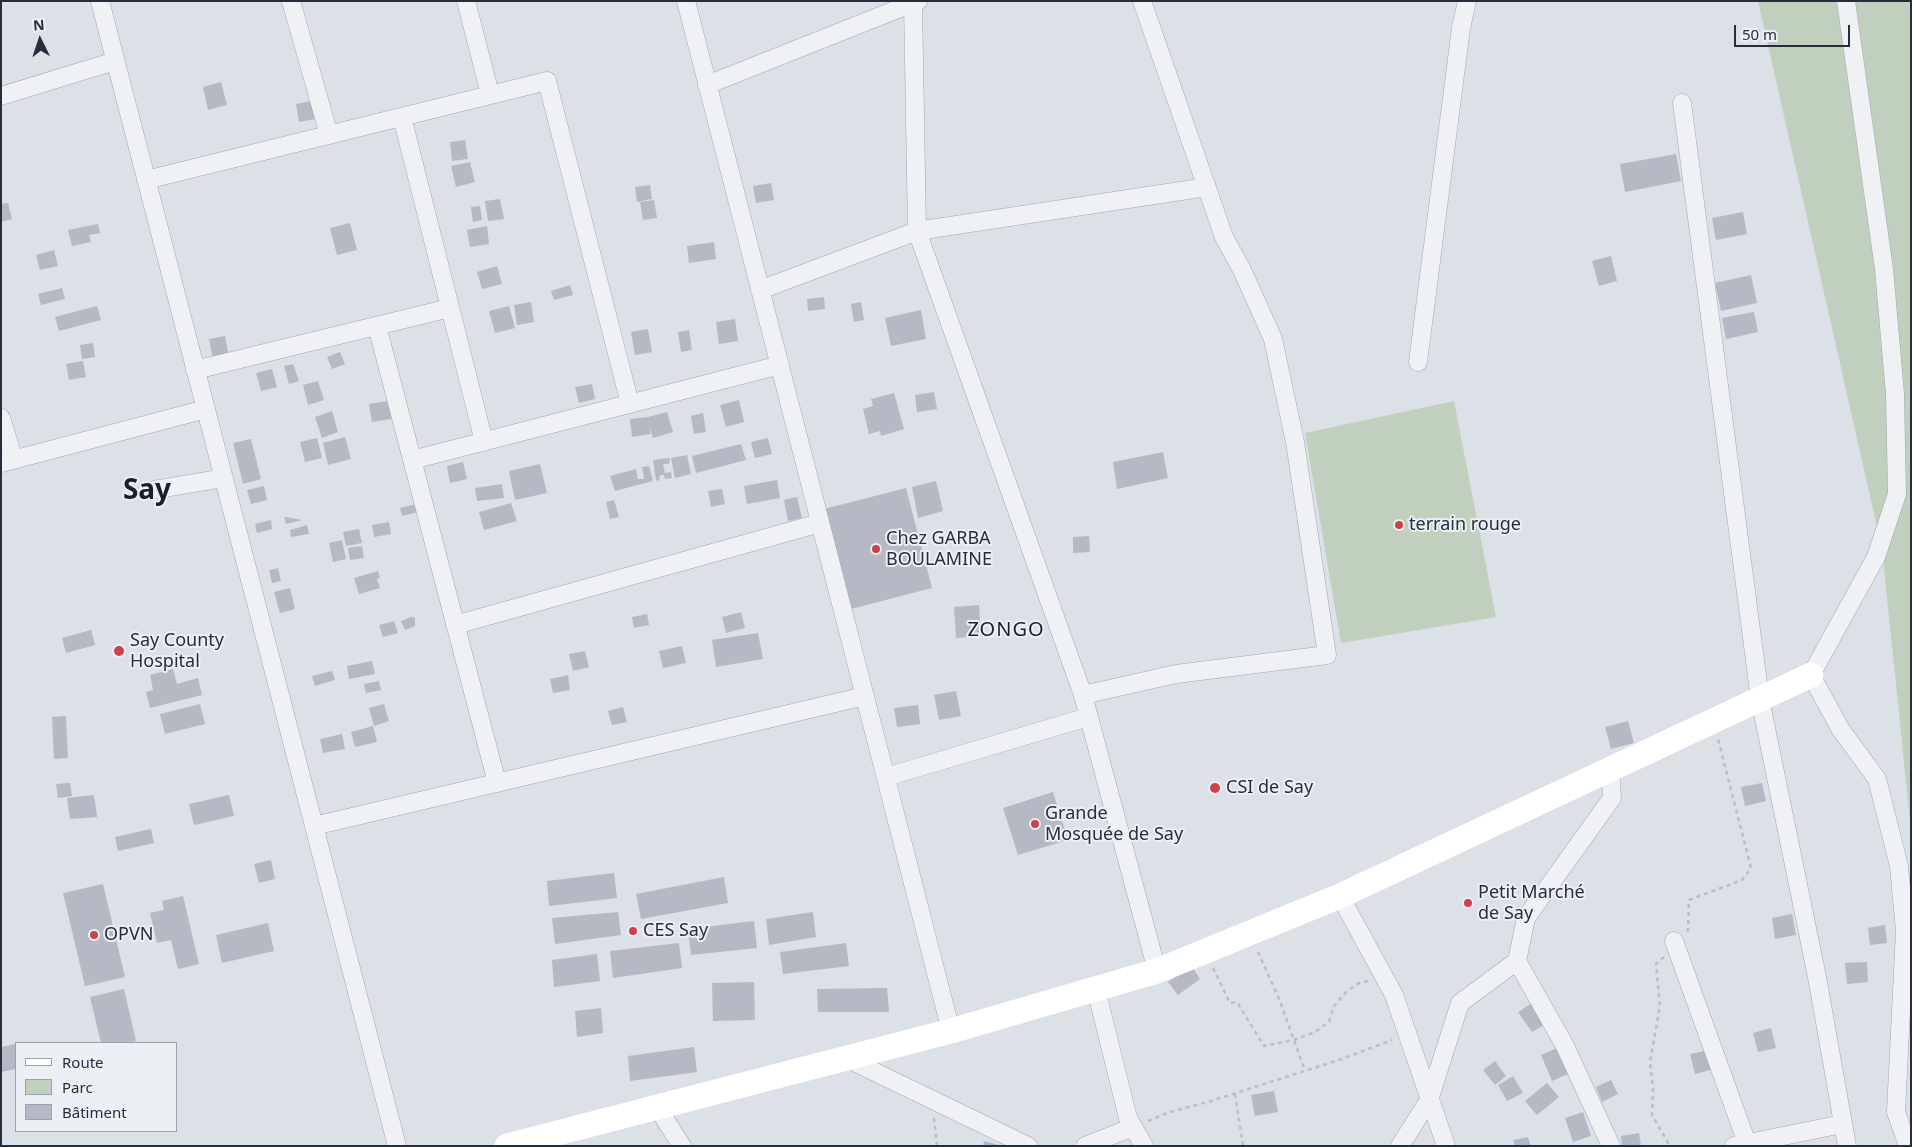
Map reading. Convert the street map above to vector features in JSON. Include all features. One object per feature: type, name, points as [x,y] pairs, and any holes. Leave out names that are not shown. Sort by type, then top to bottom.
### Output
[{"type":"street","points":[[100,1],[397,1146]]},
{"type":"street","points":[[291,1],[329,135]]},
{"type":"street","points":[[466,1],[490,94]]},
{"type":"street","points":[[686,1],[951,1031]]},
{"type":"street","points":[[1083,695],[1176,674],[1327,655],[1295,442],[1273,339],[1242,270],[1224,237],[1142,1]]},
{"type":"street","points":[[1418,362],[1461,28],[1467,1]]},
{"type":"street","points":[[507,1146],[567,1138],[657,1107],[951,1031],[1158,971],[1340,896],[1811,674],[1876,557],[1897,494],[1895,394],[1884,269],[1846,1]]},
{"type":"street","points":[[708,84],[915,2],[917,231],[1083,695],[1158,971]]},
{"type":"street","points":[[1,96],[115,60]]},
{"type":"street","points":[[146,180],[547,81],[630,404]]},
{"type":"street","points":[[1682,102],[1760,699],[1818,977],[1847,1146]]},
{"type":"street","points":[[402,117],[484,442]]},
{"type":"street","points":[[760,290],[917,231],[1207,187]]},
{"type":"street","points":[[195,370],[450,308]]},
{"type":"street","points":[[377,326],[497,783]]},
{"type":"street","points":[[412,460],[780,365]]},
{"type":"street","points":[[1,418],[8,462],[206,409]]},
{"type":"street","points":[[147,491],[224,478]]},
{"type":"street","points":[[455,626],[820,523]]},
{"type":"street","points":[[1811,674],[1841,730],[1877,780],[1900,866],[1905,931],[1896,1112],[1908,1146]]},
{"type":"street","points":[[314,826],[865,696]]},
{"type":"street","points":[[886,777],[1088,717]]},
{"type":"street","points":[[1610,768],[1612,798],[1526,918],[1517,961],[1565,1046],[1611,1146]]},
{"type":"street","points":[[1340,896],[1394,995],[1446,1146]]},
{"type":"street","points":[[1674,941],[1743,1145],[1842,1124]]},
{"type":"street","points":[[1400,1146],[1429,1100],[1460,1003],[1517,961]]},
{"type":"street","points":[[1096,988],[1128,1118],[1144,1146]]},
{"type":"street","points":[[846,1058],[1028,1146]]},
{"type":"street","points":[[657,1107],[682,1146]]},
{"type":"street","points":[[1085,1146],[1133,1127]]},
{"type":"path","points":[[1670,1146],[1652,1115],[1650,1062],[1660,1006],[1656,964],[1666,955],[1674,941],[1688,936],[1689,900],[1742,880],[1752,868],[1713,721]]},
{"type":"path","points":[[1250,933],[1280,1000],[1305,1071]]},
{"type":"path","points":[[1205,951],[1230,1003],[1237,1002],[1264,1046],[1294,1040],[1315,1032],[1329,1022],[1334,1006],[1346,992],[1360,984],[1384,977]]},
{"type":"path","points":[[1133,1127],[1170,1112],[1235,1094],[1305,1071],[1407,1034]]},
{"type":"path","points":[[1235,1094],[1243,1146]]},
{"type":"path","points":[[931,1099],[937,1146]]},
{"type":"green space","points":[[1758,1],[1911,1],[1911,830],[1882,549]]},
{"type":"green space","name":"terrain rouge","points":[[1454,401],[1496,617],[1341,643],[1305,433]]},
{"type":"building","points":[[221,82],[227,105],[208,110],[203,87]]},
{"type":"building","points":[[311,101],[315,119],[299,122],[296,104]]},
{"type":"building","points":[[465,140],[468,159],[452,161],[450,142]]},
{"type":"building","points":[[1676,154],[1681,181],[1625,192],[1620,164]]},
{"type":"building","points":[[470,162],[475,182],[456,187],[451,166]]},
{"type":"building","points":[[771,183],[774,200],[756,203],[753,186]]},
{"type":"building","points":[[650,185],[652,199],[637,202],[635,187]]},
{"type":"building","points":[[500,199],[504,219],[488,221],[485,201]]},
{"type":"building","points":[[654,200],[657,218],[643,220],[640,202]]},
{"type":"building","points":[[8,203],[12,219],[1,222],[1,204]]},
{"type":"building","points":[[480,206],[482,220],[473,222],[471,207]]},
{"type":"building","points":[[1743,212],[1747,234],[1716,240],[1712,218]]},
{"type":"building","points":[[350,223],[357,250],[337,255],[330,228]]},
{"type":"building","points":[[98,224],[100,233],[89,235],[91,242],[72,246],[68,230]]},
{"type":"building","points":[[487,226],[489,244],[470,247],[467,230]]},
{"type":"building","points":[[714,242],[716,259],[689,263],[687,246]]},
{"type":"building","points":[[54,250],[58,266],[40,270],[36,255]]},
{"type":"building","points":[[1611,256],[1617,281],[1599,286],[1592,261]]},
{"type":"building","points":[[497,266],[502,284],[482,289],[477,272]]},
{"type":"building","points":[[1751,275],[1757,303],[1721,311],[1715,283]]},
{"type":"building","points":[[570,285],[573,295],[554,300],[551,291]]},
{"type":"building","points":[[62,288],[65,299],[41,305],[38,294]]},
{"type":"building","points":[[824,297],[825,309],[808,311],[807,299]]},
{"type":"building","points":[[531,302],[534,322],[517,325],[514,305]]},
{"type":"building","points":[[861,302],[864,320],[854,322],[851,304]]},
{"type":"building","points":[[97,306],[101,320],[59,331],[55,317]]},
{"type":"building","points":[[509,306],[515,328],[495,333],[489,311]]},
{"type":"building","points":[[921,310],[926,339],[891,346],[885,318]]},
{"type":"building","points":[[1754,312],[1758,332],[1726,339],[1722,318]]},
{"type":"building","points":[[735,319],[738,341],[719,344],[716,322]]},
{"type":"building","points":[[648,329],[652,352],[635,355],[631,332]]},
{"type":"building","points":[[689,330],[692,350],[681,352],[678,332]]},
{"type":"building","points":[[225,336],[229,357],[213,359],[209,339]]},
{"type":"building","points":[[93,343],[95,357],[82,359],[80,345]]},
{"type":"building","points":[[340,352],[345,364],[332,369],[327,357]]},
{"type":"building","points":[[83,361],[86,377],[69,380],[66,364]]},
{"type":"building","points":[[293,364],[299,381],[289,384],[284,366]]},
{"type":"building","points":[[272,369],[277,387],[261,391],[256,373]]},
{"type":"building","points":[[318,381],[324,400],[308,405],[303,385]]},
{"type":"building","points":[[592,384],[595,399],[579,403],[575,387]]},
{"type":"building","points":[[934,392],[937,409],[917,412],[915,395]]},
{"type":"building","points":[[894,393],[904,429],[881,436],[880,431],[869,434],[863,409],[873,406],[871,399]]},
{"type":"building","points":[[739,400],[744,422],[726,427],[720,405]]},
{"type":"building","points":[[388,401],[391,419],[372,422],[369,404]]},
{"type":"building","points":[[332,411],[338,432],[322,438],[315,417]]},
{"type":"building","points":[[667,412],[673,432],[653,438],[649,424],[651,434],[632,437],[630,419]]},
{"type":"building","points":[[703,413],[706,432],[694,434],[691,416]]},
{"type":"building","points":[[345,437],[351,459],[328,465],[323,443]]},
{"type":"building","points":[[317,438],[322,458],[305,462],[300,442]]},
{"type":"building","points":[[768,438],[772,454],[755,458],[751,442]]},
{"type":"building","points":[[251,439],[261,479],[243,484],[233,443]]},
{"type":"building","points":[[741,444],[746,460],[696,473],[692,456]]},
{"type":"building","points":[[1163,452],[1168,478],[1117,489],[1113,462]]},
{"type":"building","points":[[687,455],[691,474],[675,478],[671,458]]},
{"type":"building","points":[[670,458],[669,464],[663,464],[665,473],[671,472],[672,478],[665,479],[664,475],[660,475],[659,481],[656,480],[653,460]]},
{"type":"building","points":[[463,462],[467,479],[450,483],[447,466]]},
{"type":"building","points":[[540,464],[547,493],[515,500],[509,471]]},
{"type":"building","points":[[649,466],[653,481],[615,491],[610,476],[636,469],[638,479],[644,479],[642,467]]},
{"type":"building","points":[[777,480],[780,498],[747,504],[744,486]]},
{"type":"building","points":[[936,481],[943,511],[918,518],[912,487]]},
{"type":"building","points":[[502,484],[504,498],[477,501],[475,488]]},
{"type":"building","points":[[264,486],[267,500],[251,504],[247,490]]},
{"type":"building","name":"Chez GARBA BOULAMINE","points":[[906,488],[932,588],[847,610],[820,510]]},
{"type":"building","points":[[722,489],[725,504],[711,507],[708,491]]},
{"type":"building","points":[[797,497],[802,518],[788,521],[784,500]]},
{"type":"building","points":[[614,500],[619,517],[610,519],[606,502]]},
{"type":"building","points":[[511,503],[517,521],[484,530],[479,512]]},
{"type":"building","points":[[416,504],[418,512],[402,516],[400,508]]},
{"type":"building","points":[[284,517],[286,517],[302,520],[286,524]]},
{"type":"building","points":[[271,520],[272,529],[257,533],[255,524]]},
{"type":"building","points":[[389,522],[391,534],[374,537],[372,525]]},
{"type":"building","points":[[307,525],[309,534],[291,537],[290,530]]},
{"type":"building","points":[[359,529],[362,543],[346,546],[343,532]]},
{"type":"building","points":[[1089,536],[1090,552],[1073,553],[1073,537]]},
{"type":"building","points":[[342,540],[346,559],[333,562],[329,543]]},
{"type":"building","points":[[362,546],[364,558],[350,560],[348,548]]},
{"type":"building","points":[[278,568],[281,581],[272,583],[269,570]]},
{"type":"building","points":[[378,571],[380,578],[377,579],[380,588],[359,594],[354,578]]},
{"type":"building","points":[[290,588],[295,609],[280,613],[274,592]]},
{"type":"building","points":[[979,605],[981,636],[956,638],[954,607]]},
{"type":"building","points":[[741,612],[745,628],[726,633],[722,617]]},
{"type":"building","points":[[647,614],[649,625],[634,628],[632,617]]},
{"type":"building","points":[[411,617],[415,618],[415,626],[405,630],[401,621]]},
{"type":"building","points":[[394,621],[398,633],[383,637],[379,625]]},
{"type":"building","points":[[91,630],[95,645],[66,653],[62,638]]},
{"type":"building","points":[[758,633],[763,659],[716,667],[712,640]]},
{"type":"building","points":[[682,646],[686,663],[663,668],[659,651]]},
{"type":"building","points":[[585,651],[589,667],[573,671],[569,654]]},
{"type":"building","points":[[372,661],[375,674],[349,679],[347,666]]},
{"type":"building","points":[[173,669],[177,684],[198,678],[202,695],[150,708],[146,692],[153,690],[150,675]]},
{"type":"building","points":[[332,671],[335,680],[315,686],[312,676]]},
{"type":"building","points":[[568,675],[570,690],[553,693],[550,679]]},
{"type":"building","points":[[379,681],[381,690],[366,693],[364,684]]},
{"type":"building","points":[[956,691],[961,716],[939,720],[934,695]]},
{"type":"building","points":[[200,704],[205,724],[165,734],[160,714]]},
{"type":"building","points":[[384,704],[389,721],[374,726],[369,708]]},
{"type":"building","points":[[918,705],[920,724],[897,727],[894,708]]},
{"type":"building","points":[[623,707],[627,722],[612,725],[608,711]]},
{"type":"building","points":[[66,716],[68,758],[54,759],[52,717]]},
{"type":"building","points":[[1628,721],[1634,743],[1611,749],[1605,727]]},
{"type":"building","points":[[373,726],[377,742],[355,747],[351,732]]},
{"type":"building","points":[[342,734],[345,749],[323,753],[320,739]]},
{"type":"building","points":[[70,783],[72,796],[58,798],[56,784]]},
{"type":"building","points":[[1762,783],[1766,801],[1745,806],[1741,787]]},
{"type":"building","name":"Grande Mosquée de Say","points":[[1053,792],[1068,840],[1018,855],[1003,808]]},
{"type":"building","points":[[94,795],[97,817],[70,819],[67,798]]},
{"type":"building","points":[[229,795],[234,816],[194,825],[189,804]]},
{"type":"building","points":[[151,829],[154,843],[118,851],[115,837]]},
{"type":"building","points":[[271,860],[275,879],[259,883],[254,864]]},
{"type":"building","points":[[614,873],[617,898],[549,906],[547,881]]},
{"type":"building","points":[[724,877],[728,903],[641,919],[636,894]]},
{"type":"building","name":"OPVN","points":[[103,884],[125,977],[85,986],[63,893]]},
{"type":"building","points":[[183,896],[199,964],[178,969],[171,940],[157,943],[150,913],[164,910],[162,901]]},
{"type":"building","points":[[618,912],[621,935],[555,944],[552,918]]},
{"type":"building","points":[[813,912],[816,937],[769,945],[766,919]]},
{"type":"building","points":[[1792,914],[1796,935],[1775,939],[1772,918]]},
{"type":"building","points":[[754,921],[757,948],[691,955],[688,929]]},
{"type":"building","points":[[268,923],[274,951],[222,963],[216,935]]},
{"type":"building","points":[[1885,925],[1887,943],[1870,945],[1868,928]]},
{"type":"building","points":[[679,943],[682,968],[613,978],[610,951]]},
{"type":"building","points":[[846,943],[849,966],[783,974],[780,952]]},
{"type":"building","points":[[597,954],[600,981],[554,987],[552,960]]},
{"type":"building","points":[[1867,962],[1868,982],[1847,984],[1845,963]]},
{"type":"building","points":[[1191,965],[1200,979],[1178,995],[1168,982]]},
{"type":"building","points":[[754,982],[755,1020],[713,1021],[712,983]]},
{"type":"building","points":[[887,988],[889,1012],[818,1012],[817,989]]},
{"type":"building","name":"OPVN","points":[[124,989],[136,1041],[101,1042],[90,997]]},
{"type":"building","points":[[1532,1003],[1546,1024],[1532,1032],[1518,1012]]},
{"type":"building","points":[[601,1008],[603,1033],[577,1037],[575,1011]]},
{"type":"building","points":[[1771,1028],[1776,1048],[1758,1052],[1753,1033]]},
{"type":"building","points":[[15,1044],[15,1069],[1,1072],[1,1047]]},
{"type":"building","points":[[694,1047],[697,1072],[630,1081],[628,1056]]},
{"type":"building","points":[[1557,1048],[1568,1074],[1552,1081],[1541,1055]]},
{"type":"building","points":[[1709,1050],[1714,1069],[1695,1074],[1690,1054]]},
{"type":"building","points":[[1495,1061],[1506,1076],[1495,1085],[1483,1070]]},
{"type":"building","points":[[1513,1076],[1523,1093],[1507,1101],[1498,1085]]},
{"type":"building","points":[[1611,1080],[1618,1094],[1602,1102],[1596,1087]]},
{"type":"building","points":[[1547,1083],[1559,1097],[1537,1115],[1525,1101]]},
{"type":"building","points":[[1274,1091],[1278,1112],[1255,1116],[1251,1095]]},
{"type":"building","points":[[1583,1112],[1591,1136],[1573,1142],[1565,1118]]},
{"type":"building","points":[[1639,1133],[1641,1146],[1622,1146],[1621,1136]]},
{"type":"building","points":[[1528,1137],[1531,1146],[1515,1146],[1513,1140]]},
{"type":"building","points":[[984,1141],[999,1145],[999,1146],[983,1146]]},
{"type":"place","name":"terrain rouge","points":[[1399,525]]},
{"type":"place","name":"Chez GARBA BOULAMINE","points":[[876,549]]},
{"type":"place","name":"Say County Hospital","points":[[119,651]]},
{"type":"place","name":"CSI de Say","points":[[1215,788]]},
{"type":"place","name":"Grande Mosquée de Say","points":[[1035,824]]},
{"type":"place","name":"Petit Marché de Say","points":[[1468,903]]},
{"type":"place","name":"CES Say","points":[[633,931]]},
{"type":"place","name":"OPVN","points":[[94,935]]},
{"type":"district","name":"Say","points":[[147,491]]},
{"type":"district","name":"ZONGO","points":[[1006,630]]}]
